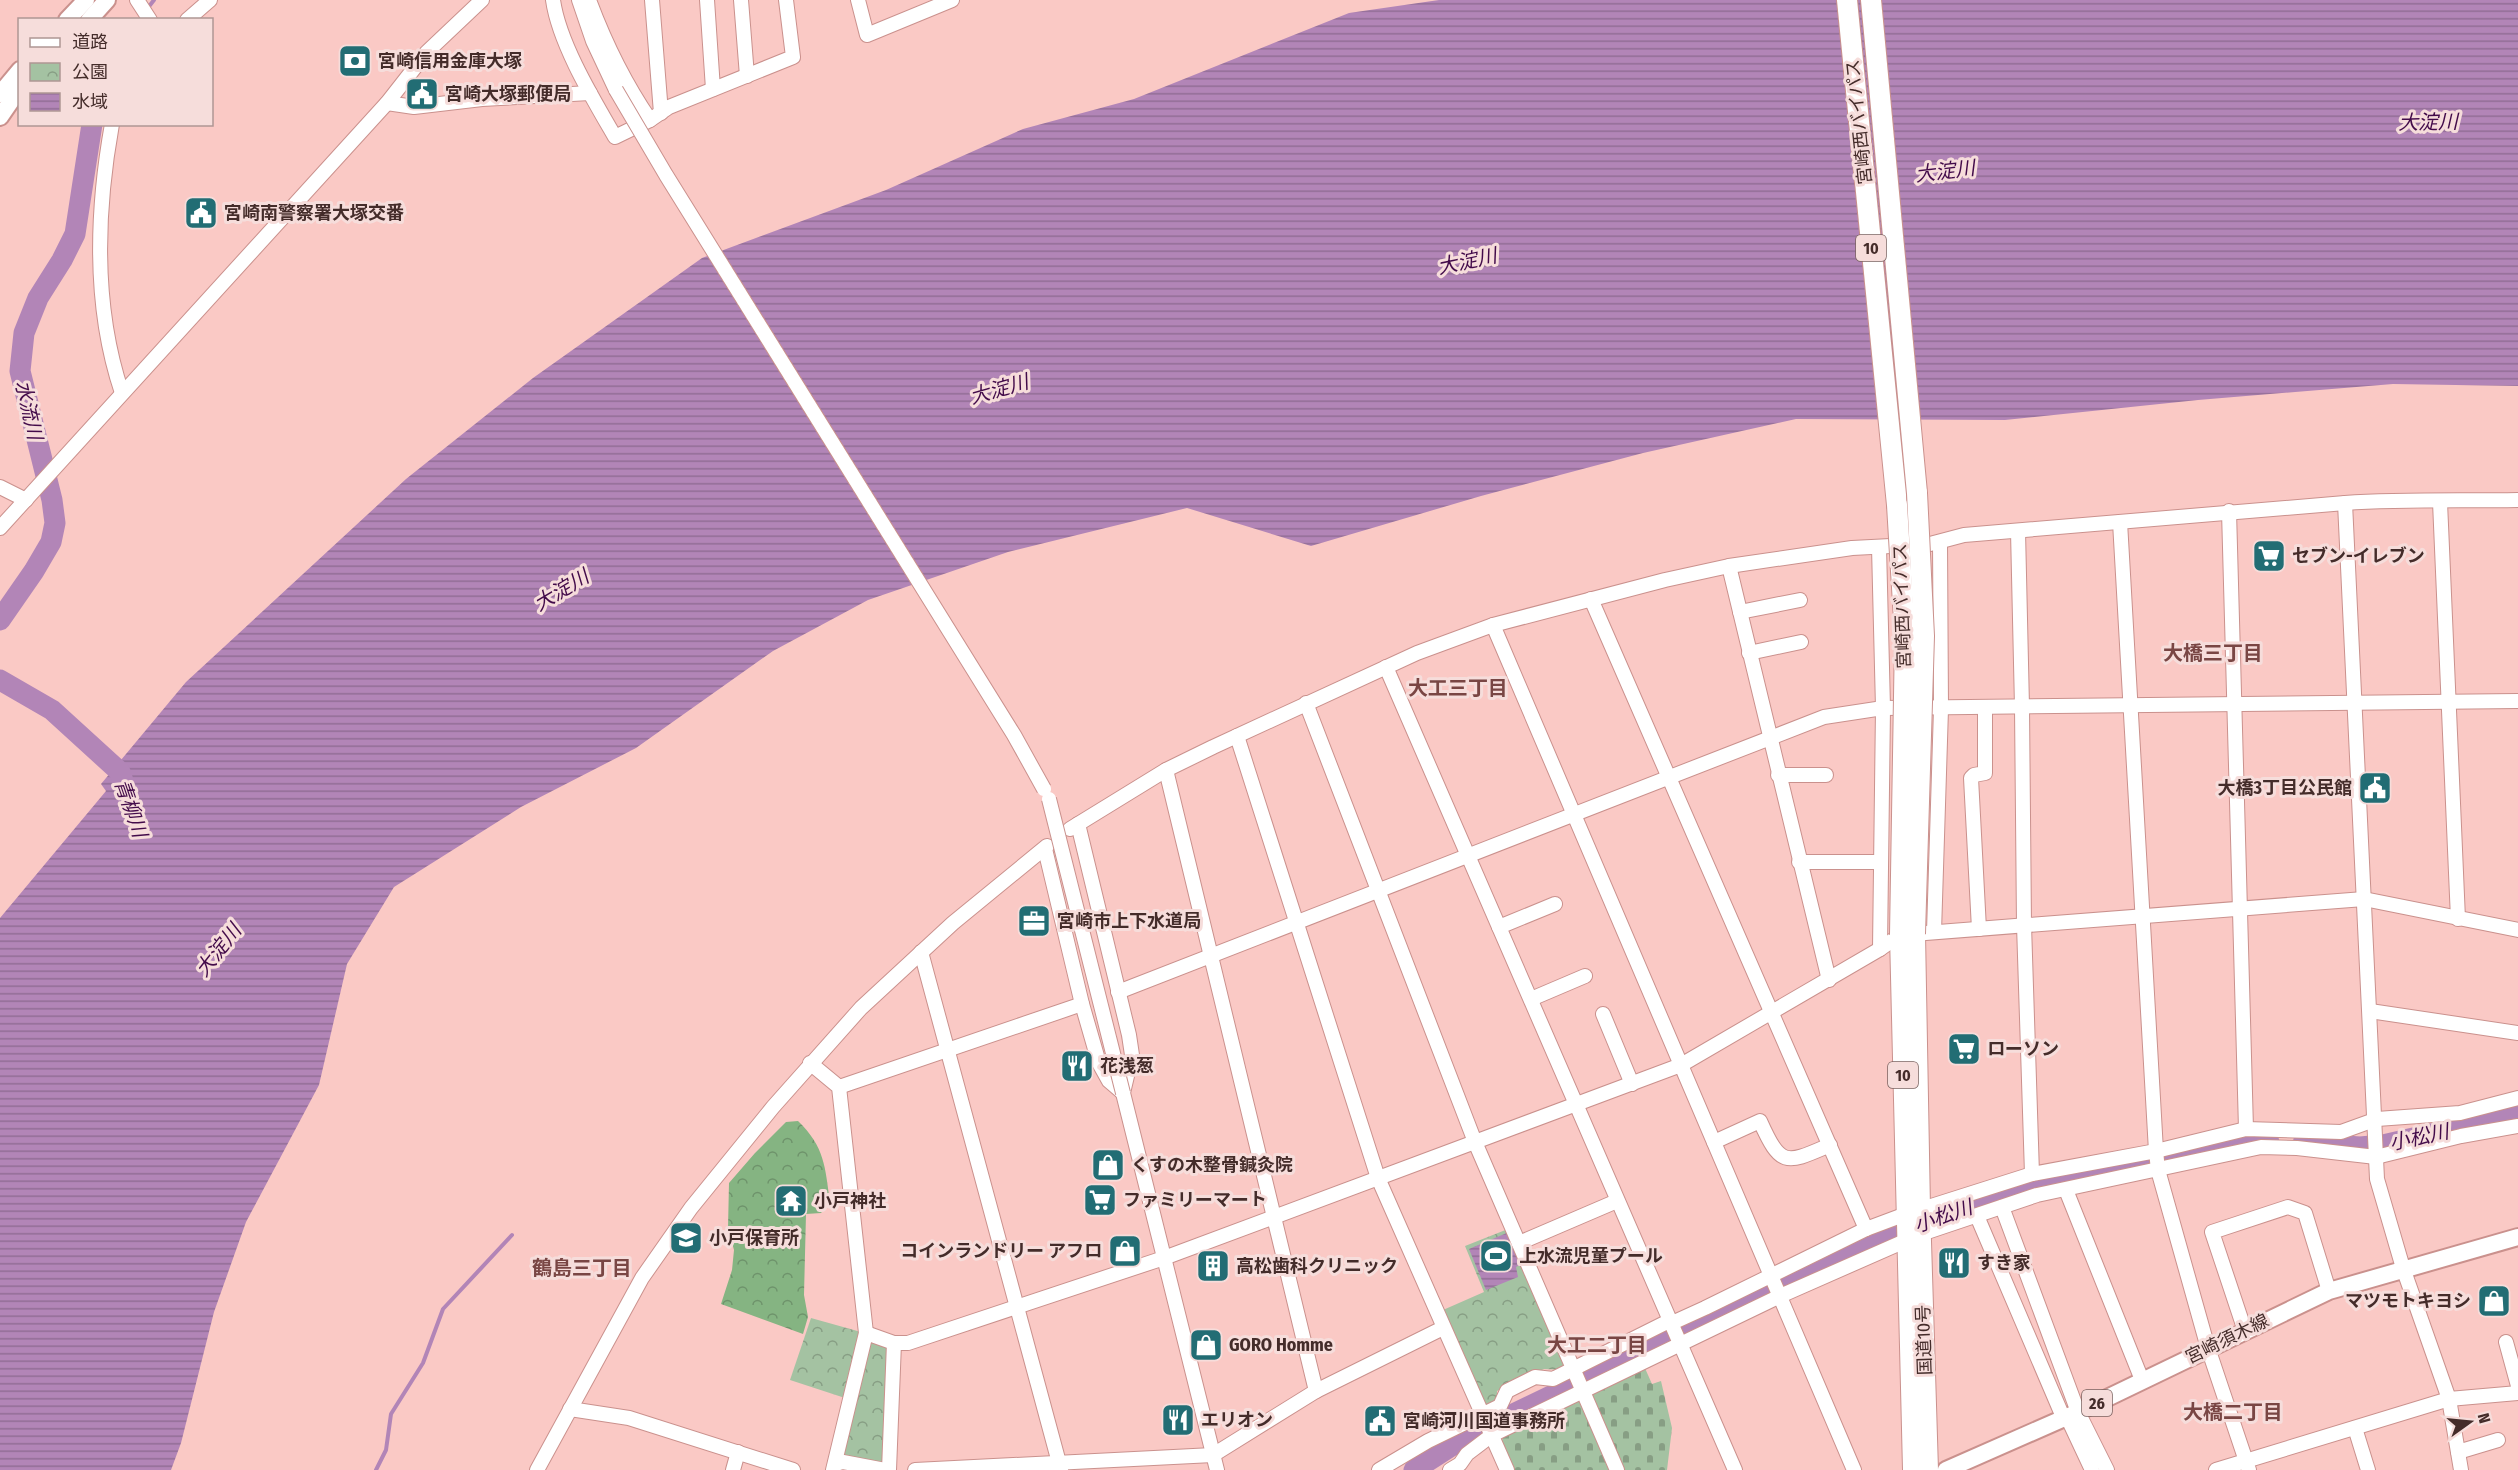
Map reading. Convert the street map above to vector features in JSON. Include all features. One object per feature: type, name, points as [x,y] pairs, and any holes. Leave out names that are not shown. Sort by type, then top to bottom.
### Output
[{"type":"highway","name":"宮崎西バイパス","points":[[1847,0],[1897,505],[1905,637],[1916,934]]},
{"type":"highway","name":"宮崎西バイパス","points":[[1871,0],[1918,504],[1924,636],[1916,934],[1913,1224]]},
{"type":"highway","name":"国道10号","points":[[1913,1224],[1913,1470]]},
{"type":"highway","name":"国道10号","points":[[1913,1224],[1928,1470]]},
{"type":"main road","points":[[72,18],[94,8]]},
{"type":"main road","points":[[0,94],[18,72]]},
{"type":"main road","points":[[0,117],[18,91]]},
{"type":"main road","name":"宮崎須木線","points":[[1946,1470],[1977,1464],[2070,1414],[2329,1291],[2518,1237]]},
{"type":"street","points":[[189,18],[210,0]]},
{"type":"street","points":[[0,528],[387,103],[427,52],[482,0]]},
{"type":"street","points":[[553,0],[555,14],[590,93],[615,137],[713,89],[793,57],[786,0]]},
{"type":"street","points":[[579,0],[593,41],[616,90],[666,175],[1014,735],[1044,789],[1063,849],[1217,1470]]},
{"type":"street","points":[[589,0],[603,38],[623,78],[656,117]]},
{"type":"street","points":[[652,0],[656,117]]},
{"type":"street","points":[[707,0],[713,89]]},
{"type":"street","points":[[741,0],[747,76]]},
{"type":"street","points":[[858,0],[867,35],[952,0]]},
{"type":"street","points":[[387,103],[414,107],[482,99],[590,93]]},
{"type":"street","points":[[112,126],[100,234],[100,282],[112,362],[122,393]]},
{"type":"street","points":[[0,487],[29,496]]},
{"type":"street","points":[[1123,1093],[1132,1055],[1118,992],[1074,826],[1166,770],[1386,667],[1493,625],[1729,566],[1806,554],[1940,542],[1964,535],[2345,502],[2400,499],[2440,502],[2518,500]]},
{"type":"street","points":[[2345,502],[2377,1179],[2403,1268],[2450,1399],[2461,1470]]},
{"type":"street","points":[[2440,502],[2458,919]]},
{"type":"street","points":[[2229,511],[2246,1129]]},
{"type":"street","points":[[2120,522],[2158,1170],[2208,1348],[2247,1465]]},
{"type":"street","points":[[2018,531],[2024,926],[2032,1174]]},
{"type":"street","points":[[1916,934],[1941,709],[1940,542]]},
{"type":"street","points":[[1880,547],[1882,708],[1880,949]]},
{"type":"street","points":[[1729,566],[1829,980]]},
{"type":"street","points":[[1591,599],[1866,1229]]},
{"type":"street","points":[[1740,612],[1800,600]]},
{"type":"street","points":[[1493,625],[1854,1470]]},
{"type":"street","points":[[1749,653],[1801,642]]},
{"type":"street","points":[[1386,667],[1735,1470]]},
{"type":"street","points":[[1118,992],[1824,717],[1882,708],[2518,701]]},
{"type":"street","points":[[1306,703],[1380,890],[1475,1142],[1617,1470]]},
{"type":"street","points":[[1978,929],[1971,778],[1974,775],[1985,773],[1985,708]]},
{"type":"street","points":[[1237,736],[1378,1178],[1507,1470]]},
{"type":"street","points":[[1166,770],[1316,1391]]},
{"type":"street","points":[[1778,775],[1826,775]]},
{"type":"street","points":[[537,1470],[642,1278],[691,1208],[810,1063],[861,1008],[921,952],[1046,848],[1082,1004],[1099,1063],[1109,1081],[1123,1093]]},
{"type":"street","points":[[1799,862],[1880,861]]},
{"type":"street","points":[[866,1333],[894,1343],[908,1343],[1164,1258],[1632,1084],[1681,1065],[1880,949],[1916,934],[2364,899],[2518,930]]},
{"type":"street","points":[[1500,927],[1555,904]]},
{"type":"street","points":[[921,952],[1060,1467]]},
{"type":"street","points":[[1530,999],[1585,976]]},
{"type":"street","points":[[839,1087],[1082,1004]]},
{"type":"street","points":[[2370,1011],[2518,1034]]},
{"type":"street","points":[[1603,1014],[1632,1084]]},
{"type":"street","points":[[810,1063],[839,1087],[866,1333],[834,1467]]},
{"type":"street","points":[[1457,1468],[1467,1454],[1491,1435],[1780,1296],[1913,1224],[2032,1174],[2156,1151],[2246,1129],[2341,1132],[2460,1113],[2518,1098]]},
{"type":"street","points":[[1714,1142],[1760,1121],[1772,1148],[1788,1158],[1796,1160],[1830,1145]]},
{"type":"street","points":[[1379,1470],[1428,1441],[1500,1406],[1507,1391],[1535,1377],[1553,1379],[1665,1323],[1672,1323],[1866,1229],[1977,1216],[2037,1195],[2261,1147],[2297,1148],[2376,1157],[2460,1136],[2518,1126]]},
{"type":"street","points":[[2066,1190],[2142,1380]]},
{"type":"street","points":[[1520,1243],[1617,1201]]},
{"type":"street","points":[[2245,1331],[2212,1232],[2288,1207],[2301,1210],[2305,1213],[2329,1291]]},
{"type":"street","points":[[2001,1208],[2070,1414],[2070,1423],[2092,1470]]},
{"type":"street","points":[[1977,1216],[2070,1414],[2107,1470]]},
{"type":"street","points":[[915,1470],[1060,1467],[1214,1455],[1316,1391],[1443,1328]]},
{"type":"street","points":[[2506,1342],[2518,1386]]},
{"type":"street","points":[[889,1470],[894,1343]]},
{"type":"street","points":[[2216,1470],[2247,1465],[2450,1399],[2518,1393]]},
{"type":"street","points":[[570,1409],[629,1418],[793,1470]]},
{"type":"street","points":[[2355,1428],[2368,1470]]},
{"type":"street","points":[[2458,1452],[2498,1440]]},
{"type":"street","points":[[733,1470],[738,1452]]},
{"type":"street","points":[[834,1467],[843,1462],[885,1470]]},
{"type":"green space","points":[[798,1121],[819,1149],[825,1168],[830,1202],[821,1213],[806,1214],[804,1295],[808,1317],[803,1334],[721,1304],[732,1270],[734,1250],[728,1228],[729,1183],[786,1122]]},
{"type":"green space","points":[[1508,1229],[1567,1366],[1563,1370],[1544,1369],[1497,1391],[1497,1406],[1485,1407],[1443,1310],[1484,1292],[1465,1246]]},
{"type":"green space","points":[[811,1318],[861,1332],[845,1398],[790,1380]]},
{"type":"green space","points":[[872,1342],[889,1346],[885,1459],[880,1463],[842,1458],[869,1344]]},
{"type":"green space","points":[[1644,1366],[1652,1384],[1661,1381],[1672,1428],[1667,1470],[1621,1470],[1590,1391]]},
{"type":"green space","points":[[1578,1399],[1582,1401],[1614,1470],[1512,1470],[1501,1443],[1504,1435]]},
{"type":"water","name":"大淀川","points":[[1439,0],[2518,0],[2518,386],[2393,384],[2198,400],[2005,420],[1796,419],[1643,453],[1481,496],[1311,546],[1187,508],[1008,552],[868,600],[773,651],[636,748],[521,807],[394,887],[347,964],[319,1085],[246,1222],[214,1312],[181,1443],[171,1470],[0,1470],[0,918],[106,791],[101,784],[186,682],[406,479],[533,378],[702,258],[886,190],[1023,129],[1134,99],[1349,13]]},
{"type":"water","name":"上水流児童プール","points":[[1509,1232],[1522,1264],[1516,1267],[1518,1277],[1486,1290],[1469,1249]]},
{"type":"waterway","points":[[147,9],[154,0]]},
{"type":"waterway","name":"水流川","points":[[0,620],[51,542],[55,523],[52,500],[20,371],[24,333],[38,298],[75,234],[92,126]]},
{"type":"waterway","name":"青柳川","points":[[0,680],[52,710],[120,772],[127,793]]},
{"type":"waterway","name":"小松川","points":[[2303,1143],[2360,1147],[2383,1145],[2518,1114]]},
{"type":"waterway","name":"小松川","points":[[1414,1470],[1453,1445],[1501,1420],[1883,1236],[2044,1183],[2216,1148],[2269,1142]]},
{"type":"waterway","points":[[376,1470],[386,1450],[391,1414],[423,1363],[443,1309],[512,1235]]},
{"type":"place","name":"宮崎信用金庫大塚","points":[[355,61]]},
{"type":"place","name":"宮崎大塚郵便局","points":[[422,94]]},
{"type":"place","name":"宮崎南警察署大塚交番","points":[[201,213]]},
{"type":"place","name":"セブン-イレブン","points":[[2269,556]]},
{"type":"place","name":"大橋3丁目公民館","points":[[2375,788]]},
{"type":"place","name":"宮崎市上下水道局","points":[[1034,921]]},
{"type":"place","name":"ローソン","points":[[1964,1049]]},
{"type":"place","name":"花浅葱","points":[[1077,1066]]},
{"type":"place","name":"くすの木整骨鍼灸院","points":[[1108,1165]]},
{"type":"place","name":"ファミリーマート","points":[[1100,1200]]},
{"type":"place","name":"小戸神社","points":[[791,1201]]},
{"type":"place","name":"小戸保育所","points":[[686,1238]]},
{"type":"place","name":"コインランドリー アフロ","points":[[1125,1251]]},
{"type":"place","name":"上水流児童プール","points":[[1496,1256]]},
{"type":"place","name":"すき家","points":[[1954,1263]]},
{"type":"place","name":"高松歯科クリニック","points":[[1213,1266]]},
{"type":"place","name":"マツモトキヨシ","points":[[2494,1301]]},
{"type":"place","name":"GORO Homme","points":[[1206,1345]]},
{"type":"place","name":"エリオン","points":[[1178,1420]]},
{"type":"place","name":"宮崎河川国道事務所","points":[[1380,1421]]},
{"type":"district","name":"大橋三丁目","points":[[2213,653]]},
{"type":"district","name":"大工三丁目","points":[[1458,688]]},
{"type":"district","name":"鶴島三丁目","points":[[582,1268]]},
{"type":"district","name":"大工二丁目","points":[[1597,1345]]},
{"type":"district","name":"大橋二丁目","points":[[2233,1412]]}]
